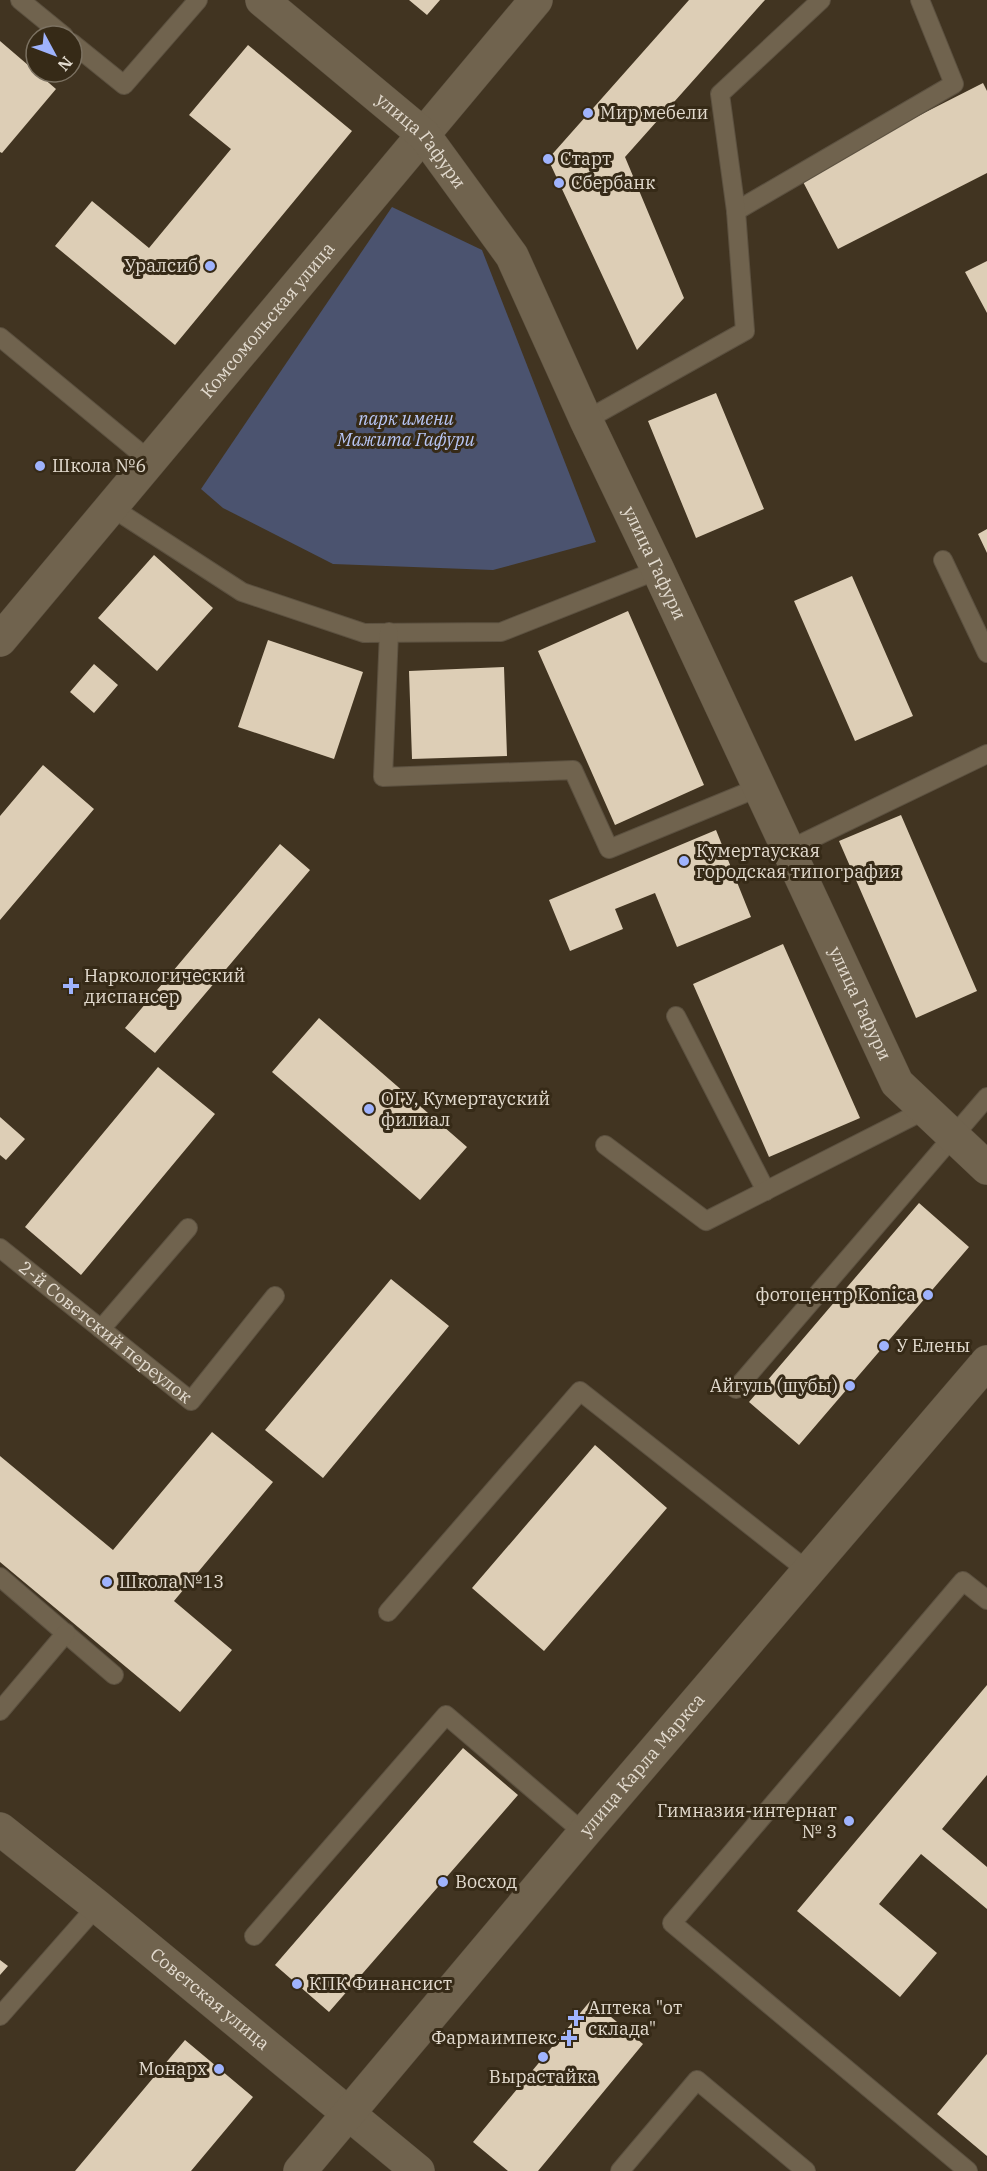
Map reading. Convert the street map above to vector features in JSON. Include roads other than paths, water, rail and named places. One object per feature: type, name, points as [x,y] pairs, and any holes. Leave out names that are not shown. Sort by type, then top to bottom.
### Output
[{"type":"street","name":"улица Гафури","points":[[262,0],[424,135],[512,256],[586,420],[897,1083],[987,1168]]},
{"type":"street","name":"Комсомольская улица","points":[[0,640],[536,0]]},
{"type":"street","name":"улица Карла Маркса","points":[[300,2171],[584,1833],[987,1362]]},
{"type":"street","name":"Советская улица","points":[[0,1829],[97,1906],[418,2171]]},
{"type":"lane","points":[[20,0],[49,24]]},
{"type":"lane","points":[[84,53],[124,85],[198,0]]},
{"type":"lane","points":[[586,420],[745,331],[736,211],[720,94],[821,0]]},
{"type":"lane","points":[[736,211],[954,84],[920,0]]},
{"type":"lane","points":[[2,342],[150,461]]},
{"type":"lane","points":[[111,507],[242,591],[364,633],[501,632],[658,570]]},
{"type":"lane","points":[[943,560],[987,652]]},
{"type":"lane","points":[[389,632],[383,777],[573,770],[609,849],[760,787]]},
{"type":"lane","points":[[788,850],[987,754]]},
{"type":"lane","points":[[676,1016],[766,1191]]},
{"type":"lane","points":[[736,1389],[987,1097]]},
{"type":"lane","points":[[605,1145],[706,1221],[925,1110]]},
{"type":"lane","points":[[101,1329],[188,1228]]},
{"type":"lane","name":"2-й Советский переулок","points":[[0,1248],[191,1401],[275,1296]]},
{"type":"lane","points":[[388,1612],[580,1390],[808,1571]]},
{"type":"lane","points":[[0,1576],[114,1675]]},
{"type":"lane","points":[[968,2171],[672,1923],[963,1581],[987,1600]]},
{"type":"lane","points":[[0,1710],[66,1633]]},
{"type":"lane","points":[[254,1936],[446,1715],[584,1833]]},
{"type":"lane","points":[[0,2016],[97,1906]]},
{"type":"lane","points":[[620,2171],[697,2080],[806,2171]]},
{"type":"place","name":"Мир мебели","points":[[588,113]]},
{"type":"place","name":"Старт","points":[[548,159]]},
{"type":"place","name":"Сбербанк","points":[[559,183]]},
{"type":"place","name":"Уралсиб","points":[[210,266]]},
{"type":"place","name":"Школа №6","points":[[40,466]]},
{"type":"place","name":"Кумертауская городская типография","points":[[684,861]]},
{"type":"place","name":"Наркологический диспансер","points":[[71,986]]},
{"type":"place","name":"ОГУ, Кумертауский филиал","points":[[369,1109]]},
{"type":"place","name":"фотоцентр Konica","points":[[928,1295]]},
{"type":"place","name":"У Елены","points":[[884,1346]]},
{"type":"place","name":"Айгуль (шубы)","points":[[850,1386]]},
{"type":"place","name":"Школа №13","points":[[107,1582]]},
{"type":"place","name":"Гимназия-интернат № 3","points":[[849,1821]]},
{"type":"place","name":"Восход","points":[[443,1882]]},
{"type":"place","name":"КПК Финансист","points":[[297,1984]]},
{"type":"place","name":"Аптека \"от склада\"","points":[[576,2018]]},
{"type":"place","name":"Фармаимпекс","points":[[569,2038]]},
{"type":"place","name":"Вырастайка","points":[[543,2057]]},
{"type":"place","name":"Монарх","points":[[219,2069]]},
{"type":"park label","name":"парк имени Мажита Гафури","points":[[406,429]]}]
